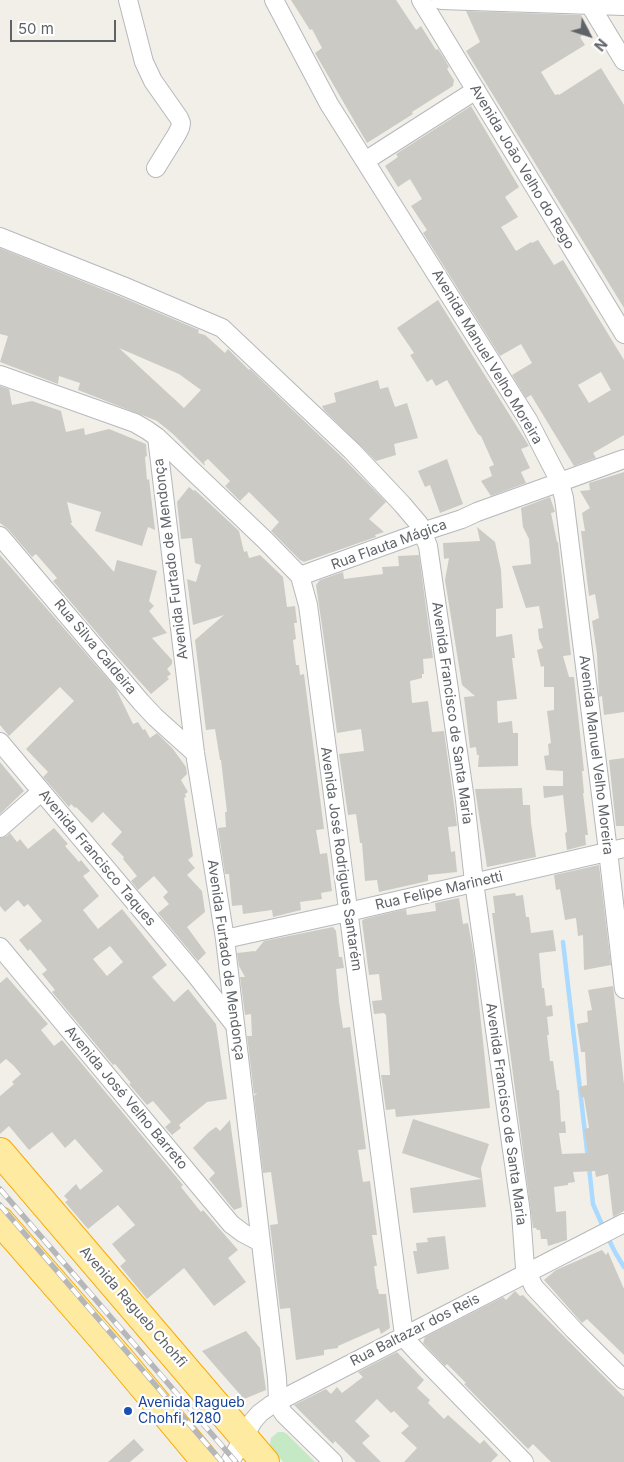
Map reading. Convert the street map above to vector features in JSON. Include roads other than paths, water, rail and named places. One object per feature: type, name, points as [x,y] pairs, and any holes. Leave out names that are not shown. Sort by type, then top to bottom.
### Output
[{"type":"highway","name":"Avenida Ragueb Chohfi","points":[[0,1152],[265,1462]]},
{"type":"highway","points":[[0,1221],[121,1360],[206,1462]]},
{"type":"street","points":[[128,0],[144,62],[153,81],[179,118],[180,123],[177,134],[156,168]]},
{"type":"street","name":"Avenida Manuel Velho Moreira","points":[[274,0],[329,104],[528,420],[559,482],[564,498],[616,850],[624,989]]},
{"type":"street","name":"Avenida João Velho do Rego","points":[[421,0],[624,334]]},
{"type":"street","points":[[441,0],[588,2],[624,6]]},
{"type":"street","points":[[588,2],[624,61]]},
{"type":"street","points":[[365,160],[476,90]]},
{"type":"street","name":"Avenida Francisco de Santa Maria","points":[[0,237],[115,282],[222,328],[352,451],[419,524],[428,546],[465,800],[474,882],[521,1213],[525,1268],[534,1287],[624,1380]]},
{"type":"street","name":"Avenida José Rodrigues Santarém","points":[[0,375],[135,423],[156,437],[300,576],[308,605],[404,1336]]},
{"type":"street","name":"Avenida Furtado de Mendonça","points":[[156,437],[195,753],[225,939],[276,1369],[278,1401],[284,1414],[333,1462]]},
{"type":"street","name":"Rua Flauta Mágica","points":[[300,576],[624,459]]},
{"type":"street","name":"Rua Silva Caldeira","points":[[0,536],[141,702],[195,753]]},
{"type":"street","name":"Avenida Francisco Taques","points":[[0,742],[195,974],[234,1024]]},
{"type":"street","points":[[0,828],[41,792]]},
{"type":"street","name":"Rua Felipe Marinetti","points":[[225,939],[616,850]]},
{"type":"street","name":"Avenida José Velho Barreto","points":[[0,947],[231,1224],[260,1242]]},
{"type":"street","points":[[195,974],[223,974],[228,971]]},
{"type":"street","name":"Rua Baltazar dos Reis","points":[[230,1462],[252,1421],[278,1401],[621,1225]]},
{"type":"street","points":[[404,1336],[420,1355],[524,1462]]},
{"type":"waterway","points":[[563,942],[588,1159]]},
{"type":"waterway","points":[[589,1167],[593,1204],[604,1229]]},
{"type":"waterway","points":[[607,1236],[624,1267]]},
{"type":"railway","points":[[0,1189],[236,1462]]},
{"type":"railway","points":[[0,1205],[222,1462]]},
{"type":"place","name":"Avenida Ragueb Chohfi, 1280","points":[[128,1411]]}]
